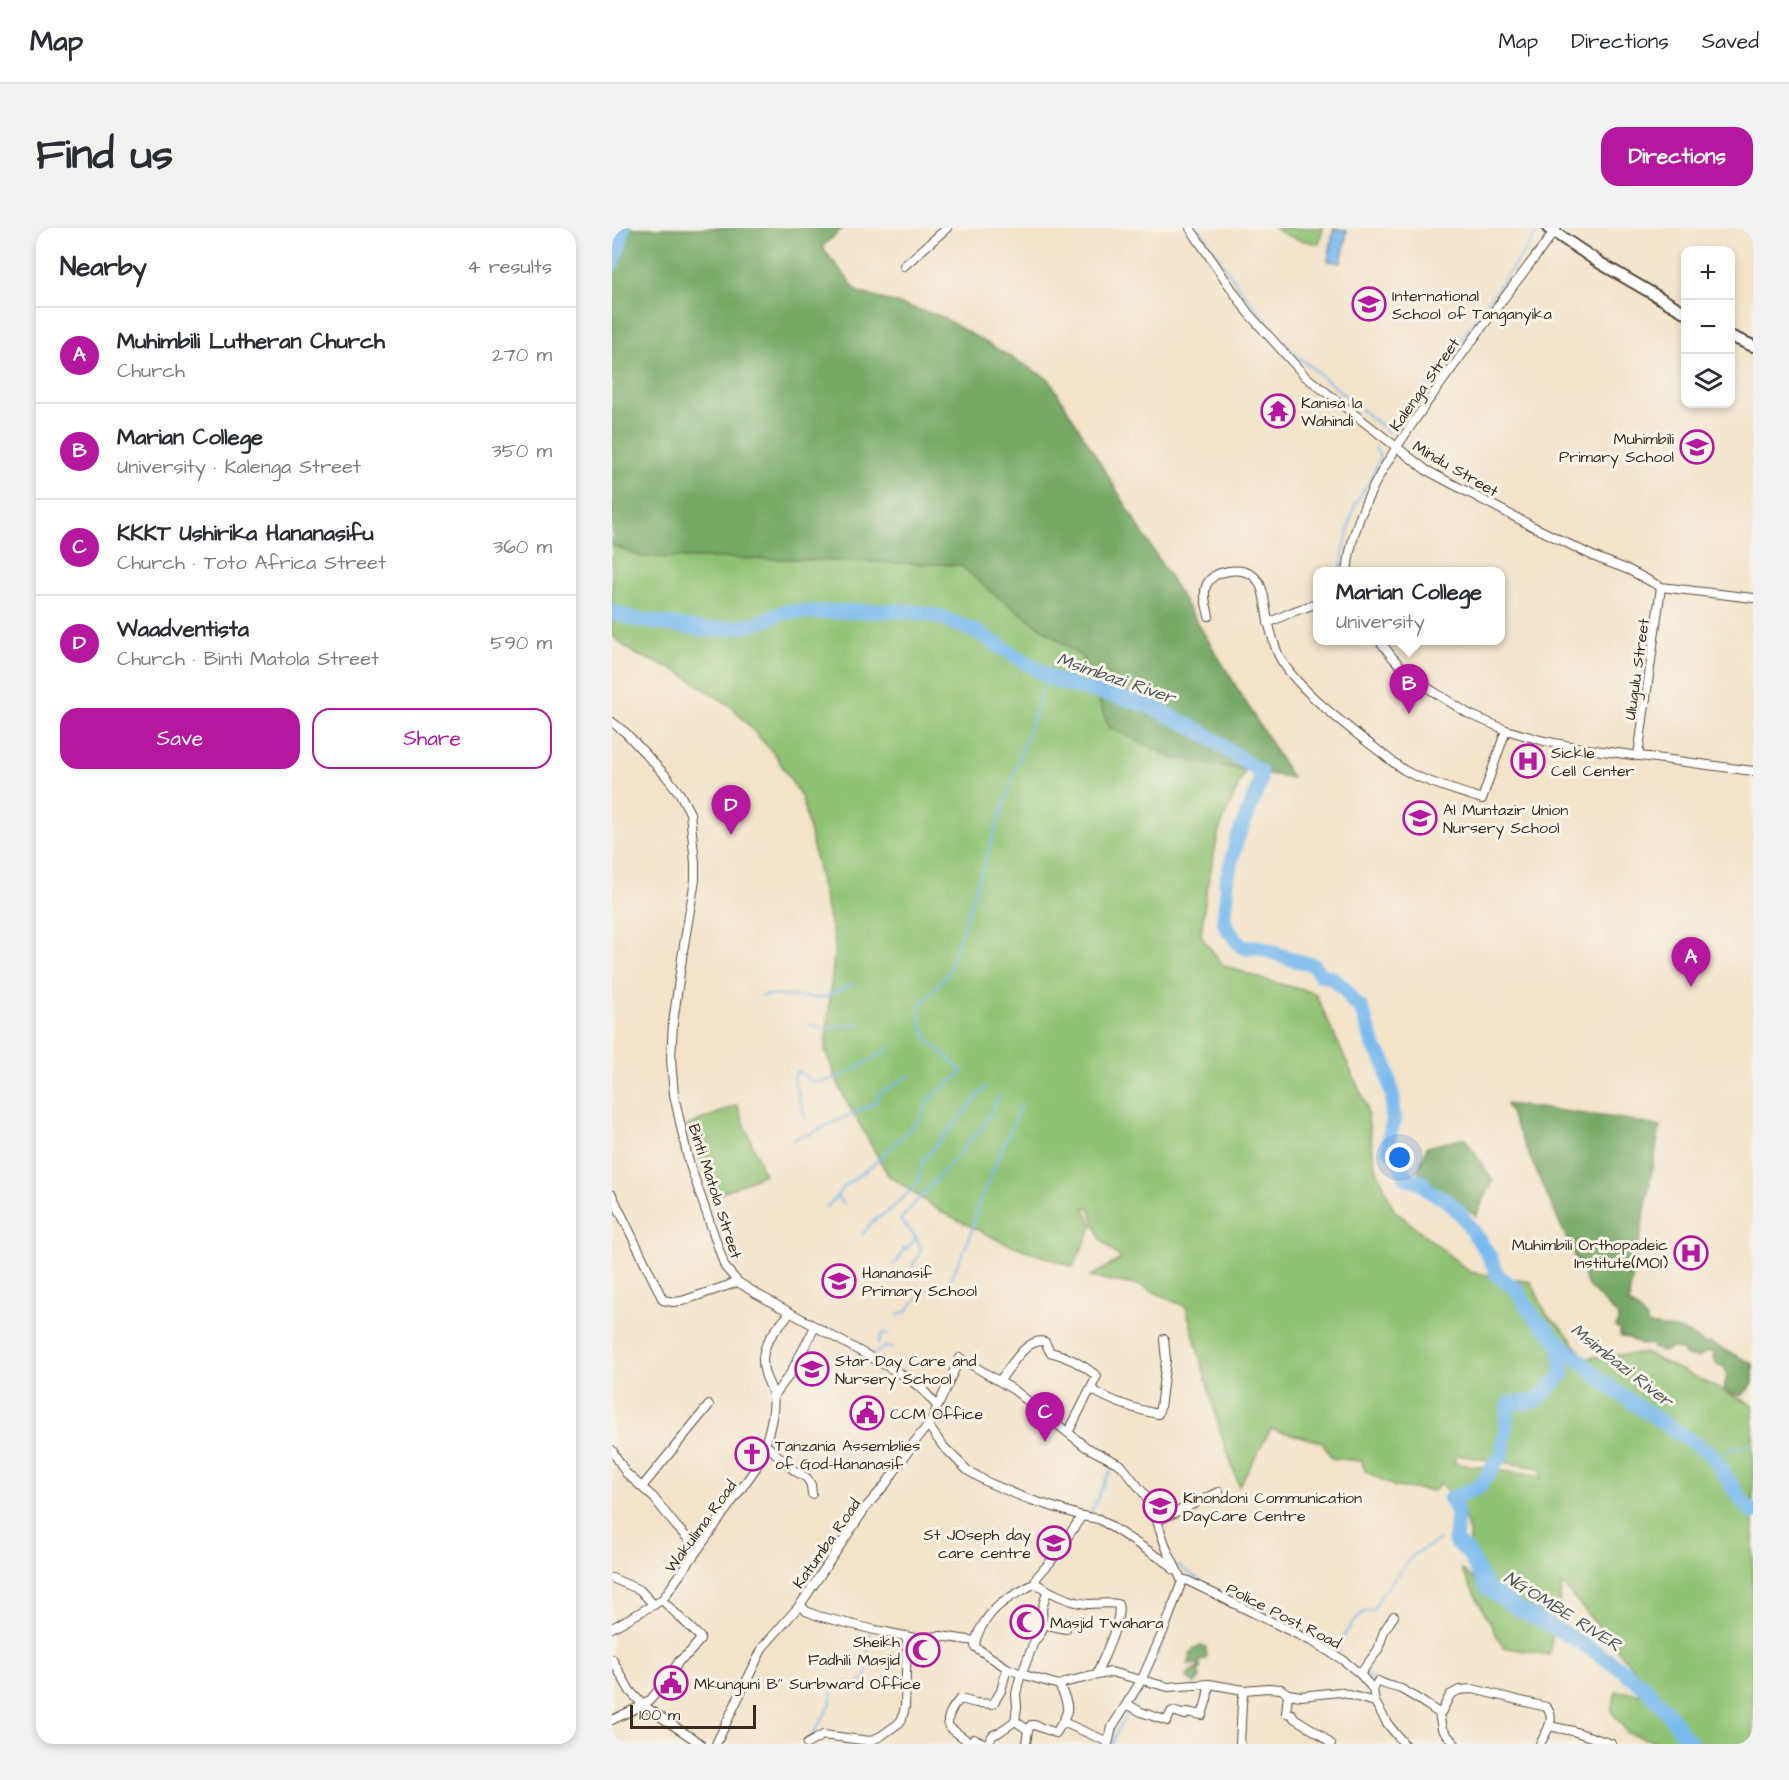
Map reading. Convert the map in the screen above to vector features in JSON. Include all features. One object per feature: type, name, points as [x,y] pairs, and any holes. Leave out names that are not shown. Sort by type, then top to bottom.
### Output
[{"type":"street","points":[[904,266],[947,228]]},
{"type":"street","name":"Mindu Street","points":[[1190,228],[1248,313],[1305,376],[1426,470],[1595,557],[1629,570],[1661,587],[1753,598]]},
{"type":"street","points":[[1553,230],[1600,263],[1681,310]]},
{"type":"street","name":"Kalenga Street","points":[[1348,567],[1354,529],[1367,497],[1395,448],[1553,230]]},
{"type":"street","points":[[1735,338],[1753,346]]},
{"type":"street","points":[[1209,616],[1205,594],[1207,584],[1215,576],[1223,572],[1241,571],[1251,574],[1258,580],[1278,654],[1288,671],[1336,717],[1405,770],[1444,786],[1482,798],[1506,730]]},
{"type":"street","name":"Ulugulu Street","points":[[1638,756],[1661,587]]},
{"type":"street","points":[[1268,623],[1313,604]]},
{"type":"street","points":[[1383,645],[1412,678],[1469,714],[1506,730],[1580,748],[1753,771]]},
{"type":"street","name":"Binti Matola Street","points":[[612,722],[626,733],[666,776],[680,794],[690,813],[695,880],[673,1023],[671,1059],[680,1129],[688,1159],[726,1267],[738,1282],[815,1327],[898,1371],[920,1387],[937,1406]]},
{"type":"street","points":[[612,1195],[663,1300],[682,1301],[738,1282]]},
{"type":"street","name":"Wakulima Road","points":[[774,1396],[764,1373],[762,1358],[766,1342],[790,1313]]},
{"type":"street","name":"Wakulima Road","points":[[662,1600],[750,1479],[766,1445],[774,1396],[790,1374],[815,1327]]},
{"type":"street","points":[[1091,1389],[1105,1398],[1158,1414],[1166,1360],[1164,1339]]},
{"type":"street","points":[[1063,1722],[1108,1743],[1112,1727],[1141,1681],[1166,1625],[1182,1581],[1145,1495],[1121,1466],[1086,1447],[1000,1380],[1028,1345],[1038,1340],[1045,1342],[1050,1352],[1074,1360],[1097,1376],[1068,1432]]},
{"type":"street","name":"Katumba Road","points":[[716,1744],[763,1647],[800,1605],[867,1506],[928,1425],[960,1358],[1000,1380]]},
{"type":"street","points":[[642,1487],[709,1405]]},
{"type":"street","points":[[928,1425],[942,1445],[967,1470],[987,1482],[1025,1498],[1099,1519],[1169,1564],[1182,1581]]},
{"type":"street","points":[[766,1445],[795,1471],[807,1478],[812,1494]]},
{"type":"street","points":[[612,1450],[627,1473],[654,1498],[698,1549]]},
{"type":"street","points":[[1157,1521],[1219,1492]]},
{"type":"street","points":[[1082,1516],[1052,1561],[1037,1577],[1035,1583],[1001,1603],[982,1626],[975,1641],[975,1647],[1007,1668],[1059,1685],[1111,1672],[1168,1687],[1209,1684],[1244,1690],[1281,1689],[1288,1694],[1301,1696],[1339,1692],[1375,1702]]},
{"type":"street","points":[[612,1578],[640,1590],[654,1605]]},
{"type":"street","name":"Police Post Road","points":[[1182,1581],[1186,1580],[1313,1642],[1343,1660],[1360,1674],[1372,1689],[1375,1702],[1387,1723],[1404,1744]]},
{"type":"street","points":[[1035,1583],[1047,1591],[1072,1601],[1088,1604],[1118,1604],[1120,1607],[1115,1631],[1097,1674]]},
{"type":"street","points":[[1007,1668],[1001,1691],[993,1704],[960,1699],[951,1711],[947,1725],[967,1743],[974,1739],[986,1744],[993,1735],[1015,1721],[1016,1694],[1021,1674],[1034,1642],[1041,1633],[1042,1609],[1047,1591]]},
{"type":"street","points":[[612,1629],[662,1600],[700,1637],[644,1706],[612,1720]]},
{"type":"street","points":[[800,1605],[806,1611],[823,1618],[907,1636],[941,1636],[975,1641]]},
{"type":"street","points":[[1360,1674],[1378,1650],[1384,1631],[1394,1616]]},
{"type":"street","points":[[1043,1624],[1066,1629]]},
{"type":"street","points":[[807,1744],[823,1735],[870,1741],[899,1723],[905,1707],[907,1636]]},
{"type":"street","points":[[612,1659],[630,1691],[644,1706],[701,1744]]},
{"type":"street","points":[[1372,1689],[1378,1681],[1387,1686],[1399,1688],[1439,1713],[1442,1729],[1455,1744]]},
{"type":"street","points":[[1127,1704],[1141,1712],[1167,1721],[1173,1711],[1185,1715],[1187,1712],[1202,1714],[1209,1684]]},
{"type":"street","points":[[1026,1744],[1031,1725],[1056,1733],[1063,1722],[1068,1702],[1059,1685]]},
{"type":"street","points":[[1439,1713],[1450,1695],[1459,1690],[1473,1689],[1546,1707],[1551,1713],[1549,1726],[1540,1744]]},
{"type":"street","points":[[1240,1744],[1244,1690]]},
{"type":"street","points":[[1288,1694],[1286,1713],[1292,1714],[1293,1718],[1331,1744]]},
{"type":"street","points":[[1015,1721],[1028,1730]]},
{"type":"street","points":[[1549,1726],[1612,1744]]},
{"type":"green space","points":[[612,228],[843,228],[822,247],[858,292],[940,316],[1049,379],[1292,778],[1175,758],[1109,727],[1082,657],[994,594],[960,565],[643,557],[612,545]]},
{"type":"green space","points":[[1274,228],[1323,228],[1319,244],[1290,237]]},
{"type":"green space","points":[[612,545],[643,557],[960,565],[994,594],[1082,657],[1109,727],[1175,758],[1245,770],[1219,831],[1206,893],[1201,936],[1223,965],[1265,980],[1315,993],[1366,1104],[1375,1165],[1394,1210],[1470,1272],[1531,1282],[1547,1315],[1563,1329],[1585,1358],[1645,1353],[1753,1405],[1753,1744],[1659,1744],[1628,1733],[1611,1711],[1616,1691],[1656,1695],[1562,1584],[1549,1655],[1503,1647],[1461,1569],[1480,1584],[1471,1569],[1470,1536],[1461,1505],[1440,1483],[1434,1491],[1395,1487],[1365,1471],[1362,1461],[1332,1458],[1322,1442],[1271,1429],[1239,1486],[1221,1434],[1186,1307],[1141,1286],[1089,1277],[1121,1259],[1101,1240],[1089,1207],[1084,1208],[1093,1225],[1073,1267],[1000,1241],[940,1211],[888,1175],[843,1095],[825,1051],[835,945],[802,798],[776,756],[733,708],[679,672],[633,653],[612,636]],"holes":[[[1457,1455],[1540,1468],[1542,1477],[1454,1463]]]},
{"type":"green space","points":[[1506,1104],[1624,1119],[1660,1127],[1629,1304],[1647,1319],[1647,1324],[1686,1332],[1703,1343],[1709,1342],[1753,1364],[1753,1383],[1743,1395],[1733,1394],[1724,1389],[1727,1374],[1724,1366],[1718,1366],[1713,1359],[1714,1352],[1705,1352],[1699,1358],[1685,1356],[1682,1351],[1670,1347],[1667,1351],[1660,1351],[1653,1348],[1652,1344],[1640,1345],[1629,1338],[1621,1337],[1619,1330],[1615,1327],[1618,1316],[1588,1286]]},
{"type":"green space","points":[[737,1105],[764,1174],[715,1196],[687,1126]]},
{"type":"green space","points":[[1465,1138],[1493,1181],[1476,1216],[1417,1175],[1427,1147]]},
{"type":"green space","points":[[1201,1645],[1206,1647],[1207,1658],[1199,1662],[1200,1677],[1194,1684],[1187,1678],[1188,1674],[1198,1666],[1187,1664],[1194,1648]]},
{"type":"water","points":[[1334,228],[1347,231],[1341,263],[1328,261]]},
{"type":"waterway","name":"Msimbazi River","points":[[612,264],[623,228]]},
{"type":"waterway","points":[[1200,228],[1243,293],[1293,352],[1386,430],[1395,432],[1538,232]]},
{"type":"waterway","points":[[1341,567],[1354,507],[1380,458],[1375,446]]},
{"type":"waterway","name":"Msimbazi River","points":[[612,612],[634,619],[708,630],[758,623],[784,612],[906,611],[938,616],[979,633],[1054,680],[1135,701],[1158,710],[1202,732],[1260,772],[1257,791],[1237,839],[1226,883],[1224,919],[1226,927],[1241,946],[1258,947],[1293,960],[1312,964],[1321,975],[1331,977],[1345,989],[1353,1002],[1361,1008],[1375,1048],[1385,1063],[1393,1099],[1394,1119],[1389,1137],[1389,1149],[1400,1161],[1406,1178],[1422,1182],[1429,1191],[1445,1199],[1459,1212],[1489,1255],[1498,1276],[1516,1289],[1533,1316],[1559,1342],[1604,1382],[1711,1454],[1744,1504],[1753,1512]]},
{"type":"waterway","points":[[827,1207],[846,1185],[873,1165],[921,1118],[928,1100],[963,1072],[927,1039],[922,1026],[920,1005],[947,975],[1047,676]]},
{"type":"waterway","points":[[761,996],[822,998],[853,984]]},
{"type":"waterway","points":[[809,1024],[828,1028],[861,1023]]},
{"type":"waterway","points":[[805,1117],[794,1078],[797,1071],[812,1081],[827,1081],[856,1069],[891,1047]]},
{"type":"waterway","points":[[792,1140],[875,1103],[879,1094],[910,1075]]},
{"type":"waterway","points":[[862,1235],[873,1221],[890,1210],[918,1183],[922,1162],[986,1087]]},
{"type":"waterway","points":[[911,1278],[913,1267],[921,1250],[916,1237],[900,1220],[982,1128],[999,1096]]},
{"type":"waterway","points":[[898,1316],[906,1312],[925,1292],[941,1289],[948,1284],[970,1237],[977,1208],[1021,1105]]},
{"type":"waterway","points":[[836,1196],[844,1204]]},
{"type":"waterway","points":[[893,1265],[898,1261],[904,1247],[907,1249],[916,1237],[915,1235]]},
{"type":"waterway","points":[[878,1343],[882,1334],[889,1335]]},
{"type":"waterway","name":"NG'OMBE RIVER","points":[[1559,1342],[1563,1374],[1536,1401],[1509,1403],[1502,1454],[1479,1487],[1450,1499],[1457,1512],[1455,1542],[1468,1552],[1487,1588],[1513,1606],[1575,1639],[1620,1668],[1647,1689],[1691,1744]]},
{"type":"waterway","points":[[872,1355],[885,1347],[893,1348]]},
{"type":"waterway","points":[[1711,1454],[1753,1444]]},
{"type":"waterway","points":[[1088,1516],[1107,1477],[1115,1466]]},
{"type":"waterway","points":[[878,1487],[890,1469]]},
{"type":"waterway","points":[[1150,1499],[1157,1512]]},
{"type":"waterway","points":[[807,1584],[861,1508]]},
{"type":"waterway","points":[[1339,1653],[1343,1638],[1353,1622],[1361,1614],[1373,1610],[1383,1593],[1413,1555],[1440,1540]]},
{"type":"waterway","points":[[1048,1570],[1057,1559]]},
{"type":"waterway","points":[[1177,1565],[1211,1588],[1231,1598]]},
{"type":"waterway","points":[[1147,1678],[1169,1628]]},
{"type":"waterway","points":[[810,1739],[830,1706],[832,1692],[845,1682],[857,1685],[867,1678],[870,1631]]},
{"type":"waterway","points":[[1299,1633],[1302,1631],[1309,1636]]},
{"type":"waterway","points":[[1365,1673],[1374,1681]]},
{"type":"waterway","points":[[1133,1705],[1144,1685]]},
{"type":"waterway","points":[[1112,1744],[1130,1710]]},
{"type":"place","name":"International School of Tanganyika","points":[[1369,304]]},
{"type":"place","name":"Kanisa la Wahindi","points":[[1278,411]]},
{"type":"place","name":"Muhimbili Primary School","points":[[1697,447]]},
{"type":"place","name":"Marian College","points":[[1409,714]]},
{"type":"place","name":"Sickle Cell Center","points":[[1528,761]]},
{"type":"place","name":"Al Muntazir Union Nursery School","points":[[1420,818]]},
{"type":"place","name":"Waadventista","points":[[731,835]]},
{"type":"place","name":"Muhimbili Lutheran Church","points":[[1691,987]]},
{"type":"place","name":"Muhimbili Orthopadeic Institute(MOI)","points":[[1691,1253]]},
{"type":"place","name":"Hananasif Primary School","points":[[839,1281]]},
{"type":"place","name":"Star Day Care and Nursery School","points":[[812,1369]]},
{"type":"place","name":"CCM Office","points":[[867,1413]]},
{"type":"place","name":"KKKT Ushirika Hananasifu","points":[[1045,1442]]},
{"type":"place","name":"Tanzania Assemblies of God-Hananasif","points":[[752,1454]]},
{"type":"place","name":"Kinondoni Communication DayCare Centre","points":[[1160,1506]]},
{"type":"place","name":"St JOseph day care centre","points":[[1054,1543]]},
{"type":"place","name":"Masjid Twahara","points":[[1027,1622]]},
{"type":"place","name":"Sheikh Fadhili Masjid","points":[[923,1650]]},
{"type":"place","name":"Mkunguni B'' Surbward Office","points":[[671,1683]]}]
